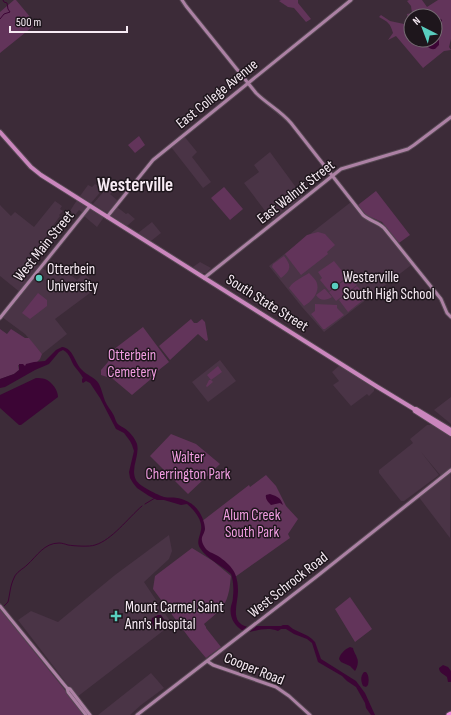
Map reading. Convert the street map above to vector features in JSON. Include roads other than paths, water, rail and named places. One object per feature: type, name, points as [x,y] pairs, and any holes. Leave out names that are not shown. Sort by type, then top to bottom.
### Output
[{"type":"main road","points":[[182,0],[256,93],[286,116],[363,215],[384,228],[441,299],[447,313],[451,317]]},
{"type":"main road","name":"East College Avenue","points":[[107,216],[153,160],[351,0]]},
{"type":"main road","name":"East Walnut Street","points":[[204,278],[344,168],[408,149],[451,117]]},
{"type":"main road","name":"South State Street","points":[[0,132],[35,171],[431,420]]},
{"type":"main road","name":"West Main Street","points":[[0,317],[90,206]]},
{"type":"main road","points":[[431,420],[449,429]]},
{"type":"main road","points":[[431,420],[451,434]]},
{"type":"main road","name":"West Schrock Road","points":[[137,715],[207,662],[451,470]]},
{"type":"main road","points":[[0,606],[90,715]]},
{"type":"main road","name":"Cooper Road","points":[[207,662],[280,689],[290,696],[310,715]]},
{"type":"main road","points":[[67,688],[68,692],[86,715]]},
{"type":"waterway","points":[[0,19],[4,14],[10,12],[7,3],[3,0]]},
{"type":"waterway","points":[[145,504],[155,498]]},
{"type":"waterway","points":[[4,606],[8,602],[15,576],[49,545],[62,543],[93,546],[114,534],[142,506]]},
{"type":"place","name":"Otterbein University","points":[[39,278]]},
{"type":"place","name":"Westerville South High School","points":[[335,286]]},
{"type":"place","name":"Mount Carmel Saint Ann's Hospital","points":[[116,616]]},
{"type":"district","name":"Westerville","points":[[135,185]]},
{"type":"park label","name":"Otterbein Cemetery","points":[[132,364]]},
{"type":"park label","name":"Walter Cherrington Park","points":[[188,466]]},
{"type":"park label","name":"Alum Creek South Park","points":[[252,524]]}]
